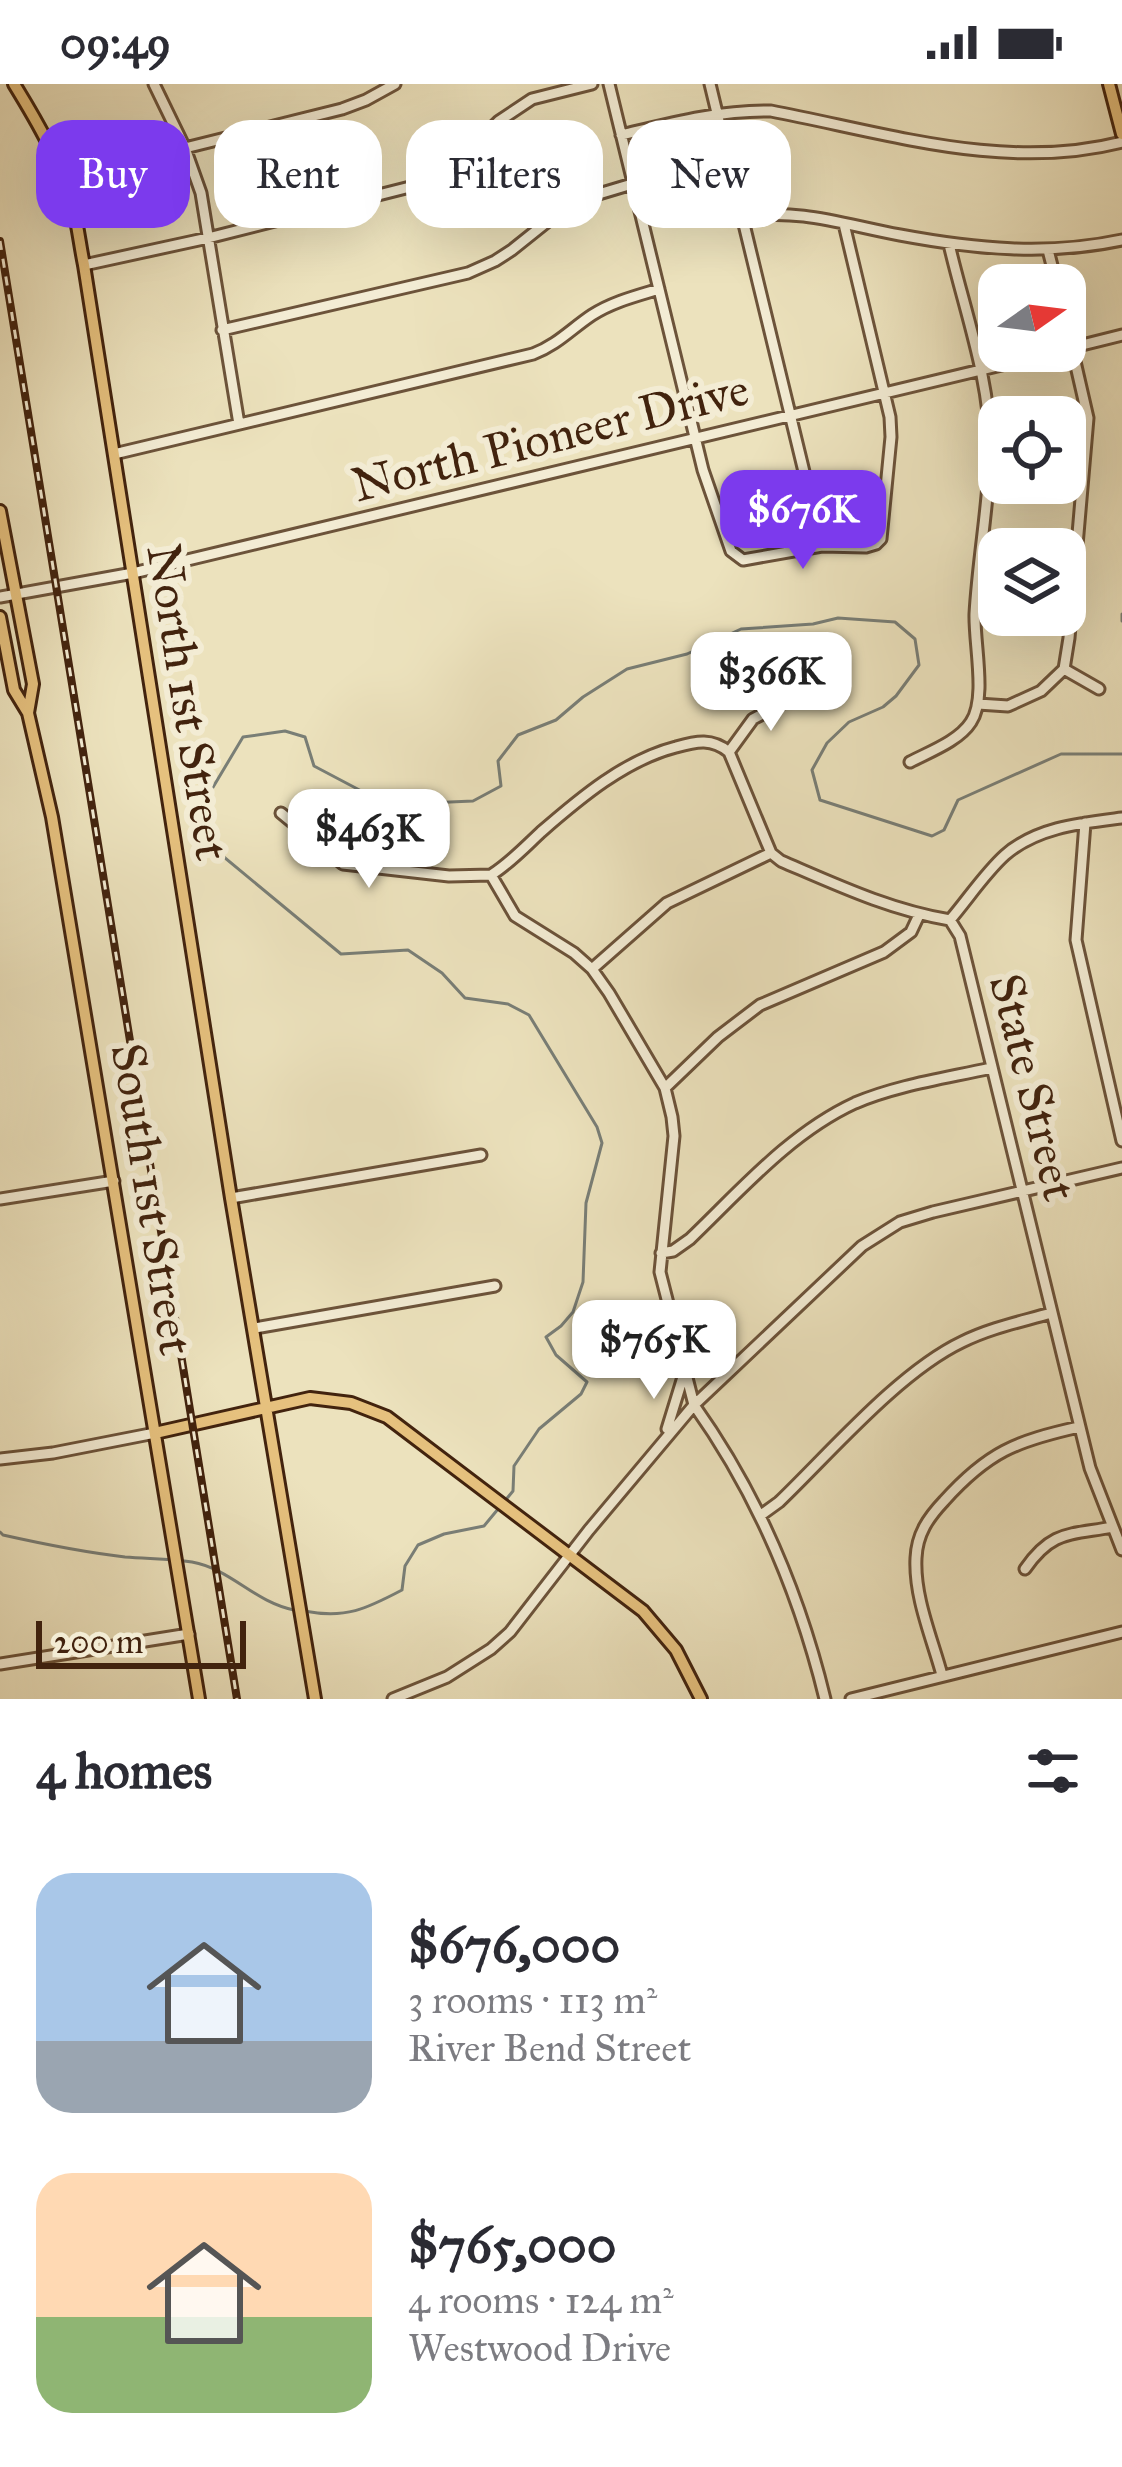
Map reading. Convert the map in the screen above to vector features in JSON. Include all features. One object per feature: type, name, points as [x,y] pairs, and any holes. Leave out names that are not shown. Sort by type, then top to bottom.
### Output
[{"type":"main road","name":"North 1st Street","points":[[14,84],[47,140],[66,185],[84,265],[315,1699]]},
{"type":"main road","points":[[1109,84],[1122,138]]},
{"type":"main road","name":"South 1st Street","points":[[0,511],[33,684],[28,713]]},
{"type":"main road","name":"South 1st Street","points":[[0,617],[14,690],[28,713],[53,826],[199,1699]]},
{"type":"main road","points":[[154,1432],[310,1398],[351,1403],[387,1417],[643,1611],[688,1670],[700,1699]]},
{"type":"street","points":[[154,84],[171,120]]},
{"type":"street","points":[[190,147],[342,110],[394,84]]},
{"type":"street","points":[[84,265],[410,187],[463,156],[499,121],[532,99],[592,84]]},
{"type":"street","points":[[609,84],[627,162]]},
{"type":"street","points":[[710,84],[719,120]]},
{"type":"street","points":[[621,135],[717,113],[771,111],[1006,154],[1080,151],[1122,138]]},
{"type":"street","points":[[190,164],[201,193],[239,424]]},
{"type":"street","points":[[222,330],[468,272],[512,250],[572,202],[627,186]]},
{"type":"street","points":[[791,214],[1006,250],[1048,250],[1122,240]]},
{"type":"street","points":[[643,228],[708,487],[735,556],[743,560],[822,546],[866,547],[876,544],[884,530],[891,437],[886,392],[844,224]]},
{"type":"street","points":[[747,228],[822,546]]},
{"type":"street","points":[[949,244],[978,362]]},
{"type":"street","points":[[1048,250],[1052,264]]},
{"type":"street","points":[[114,454],[533,354],[564,339],[611,304],[659,289]]},
{"type":"street","name":"North Pioneer Drive","points":[[1086,345],[1122,335]]},
{"type":"street","name":"North Pioneer Drive","points":[[0,597],[133,573],[978,370]]},
{"type":"street","points":[[910,762],[967,728],[978,704],[975,616],[990,448],[980,372]]},
{"type":"street","points":[[978,704],[1008,706],[1030,698],[1064,669],[1088,439],[1085,397],[1075,372]]},
{"type":"street","points":[[1064,669],[1099,689]]},
{"type":"street","points":[[729,752],[753,719],[798,694]]},
{"type":"street","points":[[281,813],[343,864],[449,876],[491,875],[582,798],[649,755],[707,741],[729,752],[771,853],[781,861],[858,895],[950,920],[1005,855],[1042,833],[1122,818]]},
{"type":"street","points":[[1085,823],[1076,940],[1122,1142]]},
{"type":"street","points":[[592,969],[667,903],[771,853]]},
{"type":"street","points":[[491,875],[515,916],[592,969],[664,1088],[674,1136],[661,1253],[664,1292],[687,1386],[761,1515],[794,1589],[825,1699]]},
{"type":"street","points":[[664,1088],[718,1036],[760,1005],[884,952],[911,932],[919,915]]},
{"type":"street","name":"State Street","points":[[950,920],[960,936],[1094,1481],[1122,1550]]},
{"type":"street","points":[[661,1253],[690,1239],[791,1142],[839,1112],[874,1097],[991,1068]]},
{"type":"street","points":[[231,1198],[481,1155]]},
{"type":"street","points":[[393,1699],[447,1677],[491,1649],[519,1621],[681,1419],[862,1246],[900,1222],[933,1212],[1122,1168]]},
{"type":"street","points":[[0,1199],[114,1181]]},
{"type":"street","points":[[255,1328],[495,1286]]},
{"type":"street","points":[[761,1515],[931,1361],[991,1330],[1051,1313]]},
{"type":"street","points":[[660,1445],[674,1415],[685,1371]]},
{"type":"street","points":[[687,1386],[701,1388],[721,1381]]},
{"type":"street","points":[[706,1424],[710,1391]]},
{"type":"street","points":[[681,1419],[706,1424]]},
{"type":"street","points":[[942,1675],[916,1573],[924,1526],[963,1480],[991,1457],[1038,1436],[1079,1426]]},
{"type":"street","points":[[0,1459],[53,1454],[154,1432]]},
{"type":"street","points":[[1025,1569],[1038,1550],[1056,1538],[1113,1527]]},
{"type":"street","points":[[851,1699],[1122,1632]]},
{"type":"street","points":[[0,1664],[188,1634]]},
{"type":"waterway","points":[[1122,614],[1122,621]]},
{"type":"waterway","points":[[304,1611],[344,1613],[377,1602],[402,1590],[405,1566],[418,1545],[484,1526],[513,1491],[514,1466],[539,1429],[581,1394],[587,1382],[556,1355],[546,1337],[573,1312],[583,1282],[586,1203],[602,1143],[529,1015],[508,1004],[465,998],[442,973],[408,950],[341,954],[207,843],[197,814],[243,737],[285,731],[305,737],[314,766],[367,794],[404,804],[473,801],[501,786],[498,761],[518,735],[556,720],[627,669],[687,654],[741,629],[838,618],[895,622],[915,639],[919,665],[896,696],[849,722],[827,743],[812,770],[820,800],[932,836],[944,830],[958,800],[1061,754],[1122,754]]},
{"type":"waterway","points":[[0,1532],[94,1553],[192,1562],[294,1610]]},
{"type":"railway","points":[[0,241],[237,1699]]}]
